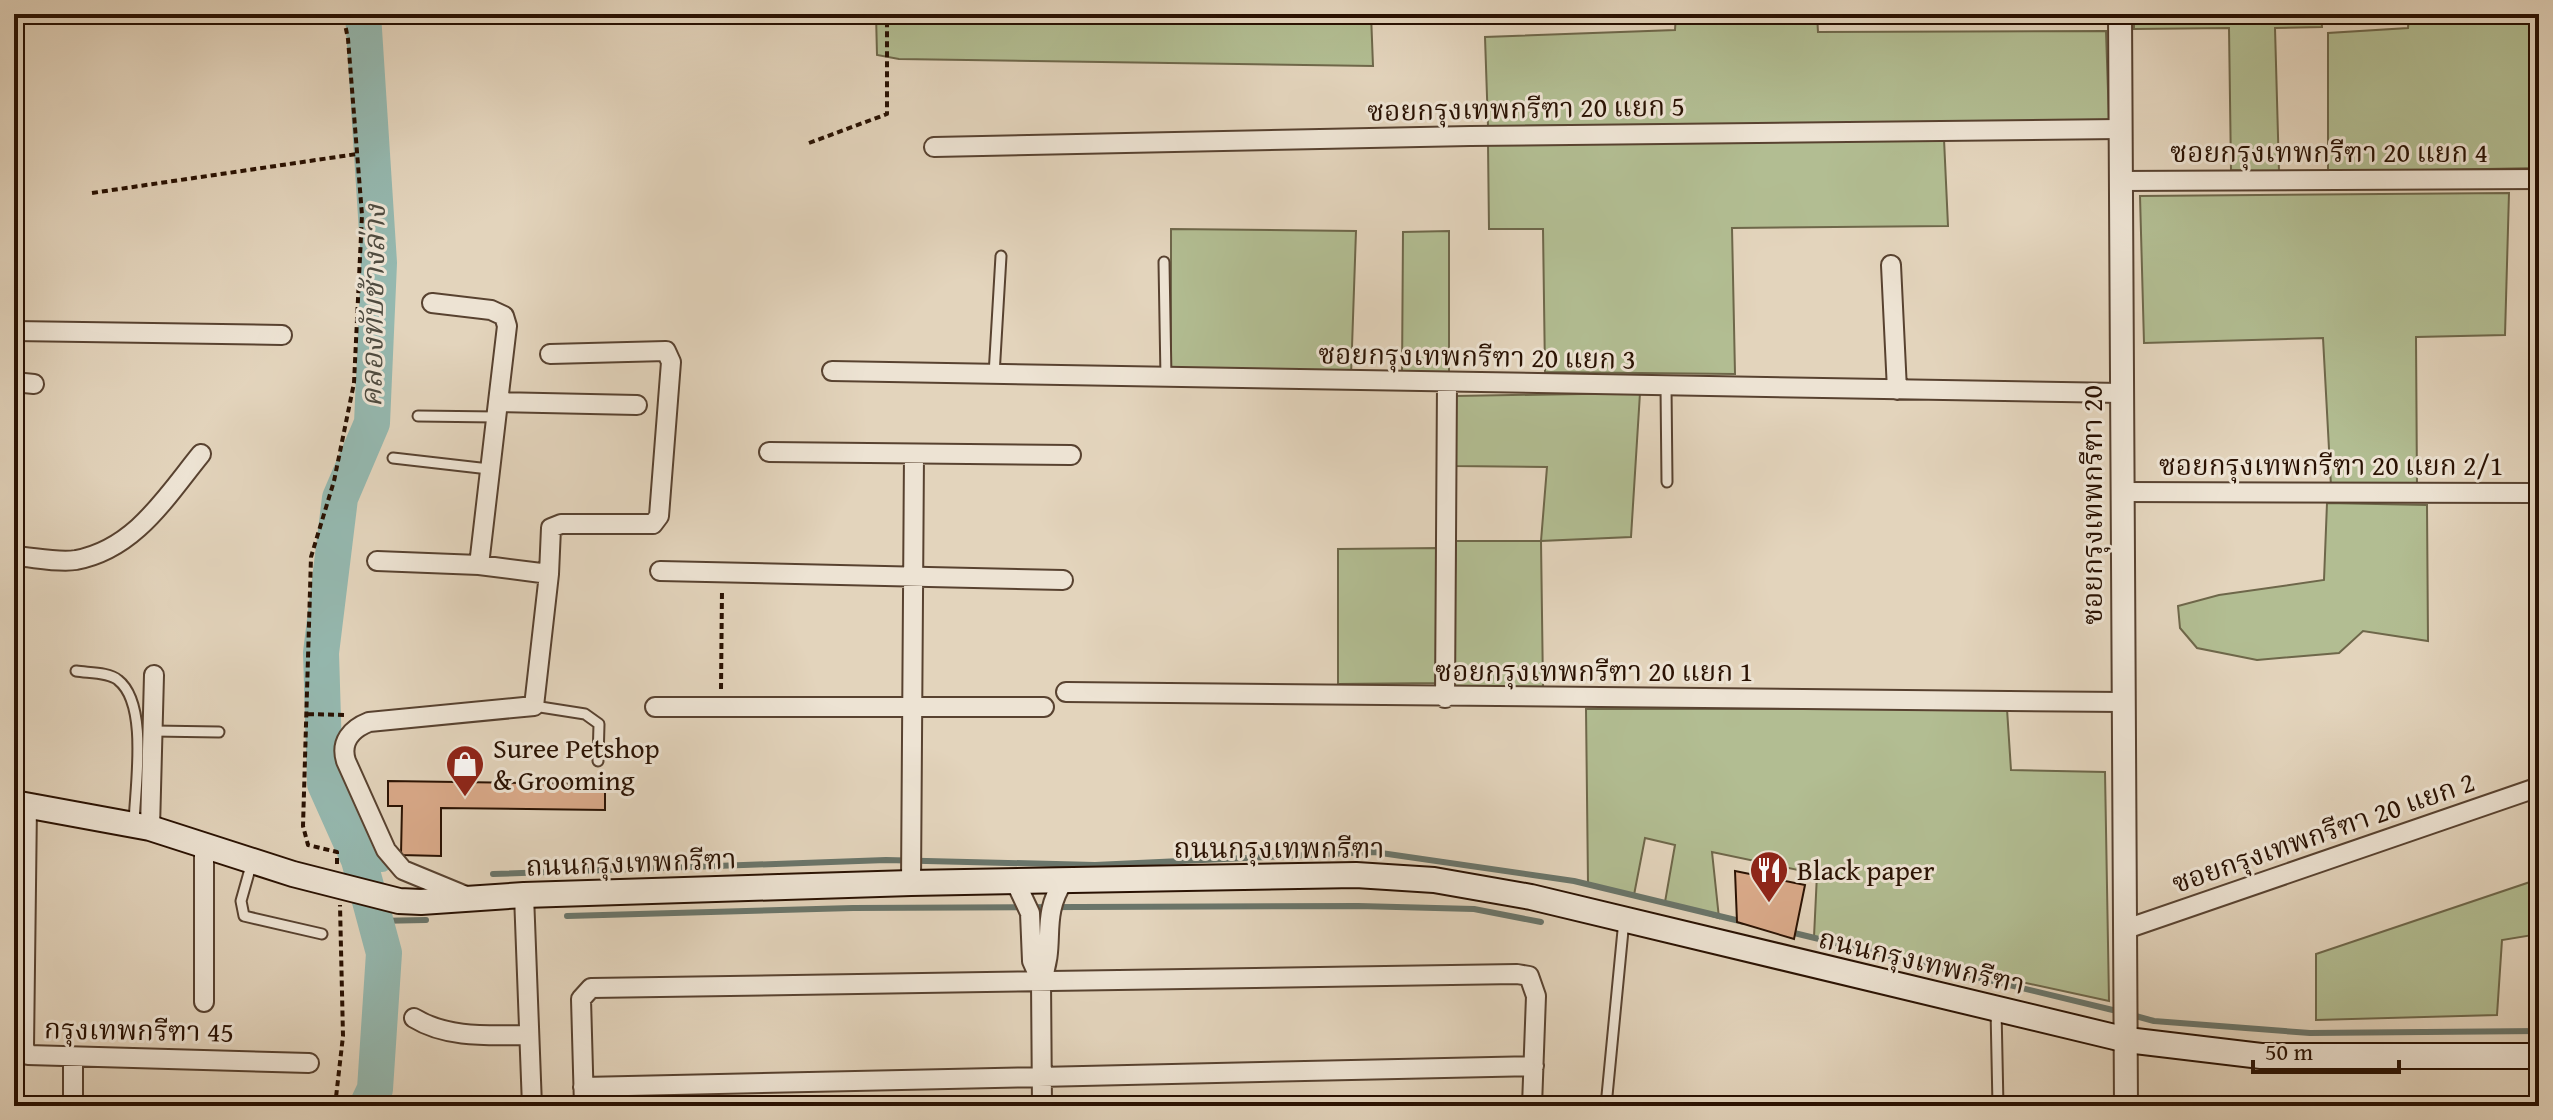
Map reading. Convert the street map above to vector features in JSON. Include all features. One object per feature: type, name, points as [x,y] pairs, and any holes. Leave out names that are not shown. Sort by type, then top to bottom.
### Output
[{"type":"main road","name":"ถนนกรุงเทพกรีฑา","points":[[21,804],[142,826],[293,874],[399,901],[474,900],[911,876],[1015,881],[1397,877],[1481,887],[1996,1009],[2261,1056],[2539,1056]]},
{"type":"street","name":"ซอยกรุงเทพกรีฑา 20","points":[[2120,14],[2126,1106]]},
{"type":"street","name":"ซอยกรุงเทพกรีฑา 20 แยก 5","points":[[934,147],[1470,136],[2119,129]]},
{"type":"street","name":"ซอยกรุงเทพกรีฑา 20 แยก 4","points":[[2119,181],[2539,179]]},
{"type":"street","points":[[1891,265],[1897,390]]},
{"type":"street","points":[[432,303],[491,310],[504,316],[507,326],[479,565]]},
{"type":"street","points":[[14,331],[282,335]]},
{"type":"street","points":[[474,900],[403,870],[386,850],[346,761],[345,741],[357,727],[369,722],[534,706],[551,528],[561,524],[653,524],[659,516],[671,362],[666,351],[550,354]]},
{"type":"street","name":"ซอยกรุงเทพกรีฑา 20 แยก 3","points":[[832,371],[2121,393]]},
{"type":"street","points":[[14,382],[34,384]]},
{"type":"street","points":[[1445,698],[1447,383]]},
{"type":"street","points":[[497,409],[637,405]]},
{"type":"street","points":[[769,452],[1071,455]]},
{"type":"street","points":[[14,556],[74,560],[109,550],[137,532],[201,454]]},
{"type":"street","points":[[911,876],[914,454]]},
{"type":"street","name":"ซอยกรุงเทพกรีฑา 20 แยก 2/1","points":[[2122,492],[2539,493]]},
{"type":"street","points":[[377,561],[479,565],[549,574]]},
{"type":"street","points":[[660,571],[1063,580]]},
{"type":"street","points":[[142,826],[153,731],[154,675]]},
{"type":"street","name":"ซอยกรุงเทพกรีฑา 20 แยก 1","points":[[1066,692],[1445,698],[2122,702]]},
{"type":"street","points":[[655,707],[1044,707]]},
{"type":"street","name":"ซอยกรุงเทพกรีฑา 20 แยก 2","points":[[2126,929],[2539,787]]},
{"type":"street","name":"กรุงเทพกรีฑา 45","points":[[21,804],[24,1047],[28,1055],[34,1058],[309,1063]]},
{"type":"street","points":[[204,844],[204,1002]]},
{"type":"street","points":[[1042,1106],[1041,981],[1049,961],[1048,912],[1064,880]]},
{"type":"street","points":[[1015,881],[1030,913],[1032,961],[1041,981]]},
{"type":"street","points":[[524,895],[532,1106]]},
{"type":"street","points":[[584,1106],[581,999],[591,988],[1517,974],[1529,976],[1536,996],[1532,1106]]},
{"type":"street","points":[[414,1018],[467,1035],[529,1035]]},
{"type":"street","points":[[73,1058],[73,1106]]},
{"type":"street","points":[[583,1087],[1534,1066]]},
{"type":"lane","points":[[994,375],[1001,256]]},
{"type":"lane","points":[[1164,262],[1166,378]]},
{"type":"lane","points":[[1666,387],[1667,482]]},
{"type":"lane","points":[[418,416],[497,409]]},
{"type":"lane","points":[[393,458],[489,469]]},
{"type":"lane","points":[[76,671],[116,677],[132,695],[137,716],[142,826]]},
{"type":"lane","points":[[534,706],[585,714],[599,724],[598,761]]},
{"type":"lane","points":[[153,731],[219,732]]},
{"type":"lane","points":[[252,862],[241,901],[244,916],[322,934]]},
{"type":"lane","points":[[1606,1106],[1624,920]]},
{"type":"lane","points":[[1996,1009],[1998,1106]]},
{"type":"path","points":[[338,868],[337,852],[308,845],[303,826],[311,557],[334,481],[354,383],[362,215],[343,14]]},
{"type":"path","points":[[809,143],[887,114],[887,14]]},
{"type":"path","points":[[92,193],[357,154]]},
{"type":"path","points":[[721,707],[722,573]]},
{"type":"path","points":[[308,714],[345,715]]},
{"type":"path","points":[[335,1106],[343,1036],[339,899]]},
{"type":"green space","points":[[876,14],[1371,14],[1373,66],[899,59],[877,55]]},
{"type":"green space","points":[[1676,14],[1817,14],[1818,32],[2106,31],[2109,121],[1488,126],[1485,37],[1675,30]]},
{"type":"green space","points":[[2134,14],[2321,14],[2322,27],[2275,28],[2279,172],[2231,170],[2229,28],[2134,29]]},
{"type":"green space","points":[[2409,14],[2539,14],[2539,168],[2328,172],[2328,33],[2408,28]]},
{"type":"green space","points":[[1944,139],[1948,226],[1732,228],[1735,374],[1545,372],[1543,229],[1489,229],[1488,144]]},
{"type":"green space","points":[[2509,193],[2505,335],[2416,337],[2417,488],[2331,486],[2323,338],[2144,343],[2140,196]]},
{"type":"green space","points":[[1171,229],[1356,231],[1351,376],[1171,374]]},
{"type":"green space","points":[[1449,231],[1449,377],[1402,376],[1403,232]]},
{"type":"green space","points":[[1640,393],[1631,537],[1541,541],[1547,467],[1453,466],[1455,396]]},
{"type":"green space","points":[[2327,503],[2427,505],[2428,641],[2363,631],[2339,653],[2257,660],[2197,648],[2180,628],[2178,606],[2219,595],[2324,580]]},
{"type":"green space","points":[[1456,541],[1541,541],[1543,688],[1452,687]]},
{"type":"green space","points":[[1438,548],[1439,683],[1338,684],[1338,549]]},
{"type":"green space","points":[[1586,709],[2007,709],[2011,770],[2105,772],[2109,1001],[1814,937],[1817,874],[1712,852],[1719,918],[1665,902],[1675,845],[1645,838],[1634,895],[1588,883]]},
{"type":"green space","points":[[2539,879],[2539,934],[2502,940],[2497,1015],[2316,1020],[2316,954]]},
{"type":"building","points":[[388,781],[605,784],[605,810],[441,808],[441,856],[401,855],[402,806],[388,806]]},
{"type":"building","name":"Black paper","points":[[1735,871],[1805,885],[1794,939],[1737,922]]},
{"type":"waterway","name":"คลองทับช้างล่าง","points":[[363,14],[379,263],[372,423],[340,498],[321,653],[325,784],[359,860],[384,953],[375,1089],[367,1106]]},
{"type":"waterway","points":[[493,874],[886,860],[1095,865],[1374,852],[1574,881],[1744,922]]},
{"type":"waterway","points":[[359,860],[382,862]]},
{"type":"waterway","points":[[567,916],[853,908],[1358,906],[1474,909],[1541,922]]},
{"type":"waterway","points":[[375,921],[426,920]]},
{"type":"waterway","points":[[1790,932],[2121,1012]]},
{"type":"waterway","points":[[2132,1015],[2154,1021],[2310,1033],[2539,1031]]},
{"type":"place","name":"Suree Petshop & Grooming","points":[[465,798]]},
{"type":"place","name":"Black paper","points":[[1769,904]]}]
